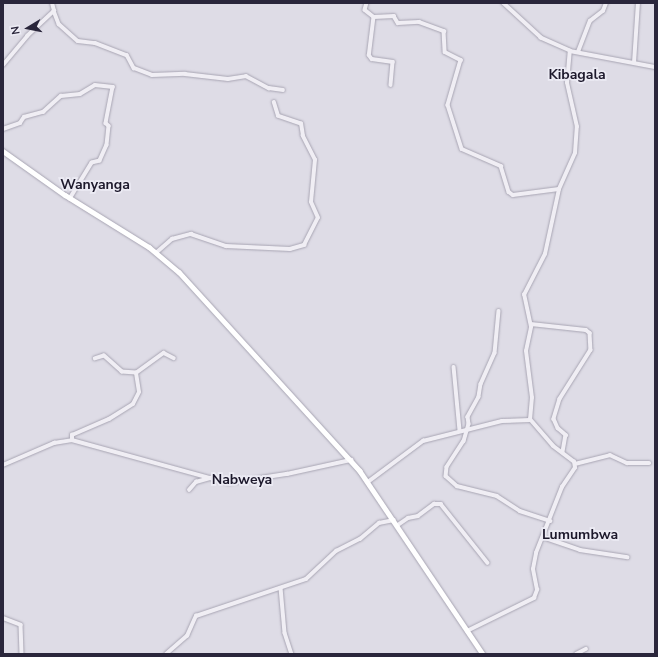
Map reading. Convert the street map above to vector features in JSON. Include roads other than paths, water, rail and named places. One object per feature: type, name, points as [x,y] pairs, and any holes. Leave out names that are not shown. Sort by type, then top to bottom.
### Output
[{"type":"street","points":[[52,3],[59,24],[78,41],[95,43],[127,55],[134,68],[152,76],[185,74],[228,79],[246,76],[269,88],[283,90]]},
{"type":"street","points":[[367,3],[366,10],[374,18]]},
{"type":"street","points":[[503,3],[541,38],[570,51],[655,67]]},
{"type":"street","points":[[578,52],[590,21],[603,11],[606,3]]},
{"type":"street","points":[[634,63],[638,3]]},
{"type":"street","points":[[3,65],[27,36],[54,11]]},
{"type":"street","points":[[374,18],[394,16],[398,23],[419,22],[444,31],[445,52],[461,60],[448,105],[462,149],[501,166],[509,192],[513,195],[559,189]]},
{"type":"street","points":[[374,18],[369,54],[372,59],[393,62],[391,85]]},
{"type":"street","points":[[570,51],[567,79],[578,137],[572,164],[559,189],[545,254],[524,296],[531,324],[526,351],[532,398],[530,420],[553,446],[563,452],[575,464]]},
{"type":"street","points":[[3,129],[20,123],[24,117],[43,112],[61,96],[80,94],[95,85],[113,87],[106,123],[109,126],[107,145],[100,161],[92,163],[70,199]]},
{"type":"street","points":[[157,252],[172,239],[191,234],[226,246],[290,249],[304,245],[318,218],[311,202],[315,160],[303,136],[301,124],[278,116],[274,103]]},
{"type":"street","points":[[3,151],[70,199],[157,252],[190,284],[351,460],[395,520],[483,654]]},
{"type":"street","points":[[499,311],[495,353],[481,384],[478,397],[472,407],[465,431],[464,441],[447,467],[448,479],[469,491],[497,496],[520,511],[550,521]]},
{"type":"street","points":[[531,324],[586,330],[590,333],[591,350],[560,399],[554,419],[558,428],[566,435],[563,452]]},
{"type":"street","points":[[95,359],[104,356],[122,372],[136,373],[164,353],[174,358]]},
{"type":"street","points":[[454,367],[460,431]]},
{"type":"street","points":[[72,440],[72,435],[109,419],[133,404],[139,392],[136,373]]},
{"type":"street","points":[[368,482],[418,443],[460,431],[510,420],[530,420]]},
{"type":"street","points":[[3,465],[54,443],[72,440],[211,477],[228,483],[351,460]]},
{"type":"street","points":[[575,464],[605,455],[627,463],[649,463]]},
{"type":"street","points":[[467,631],[534,598],[537,590],[533,569],[543,537],[562,487],[574,470],[575,464]]},
{"type":"street","points":[[189,490],[196,482],[211,477]]},
{"type":"street","points":[[398,525],[408,518],[418,516],[434,504],[442,504],[488,563]]},
{"type":"street","points":[[166,654],[187,636],[196,616],[306,579],[330,556],[360,539],[380,523],[395,520]]},
{"type":"street","points":[[543,537],[580,550],[627,557]]},
{"type":"street","points":[[281,588],[285,633],[292,654]]},
{"type":"street","points":[[3,618],[21,625],[22,654]]},
{"type":"street","points":[[576,654],[586,649]]},
{"type":"district","name":"Kibagala","points":[[577,75]]},
{"type":"district","name":"Wanyanga","points":[[95,185]]},
{"type":"district","name":"Nabweya","points":[[242,480]]},
{"type":"district","name":"Lumumbwa","points":[[580,535]]}]
